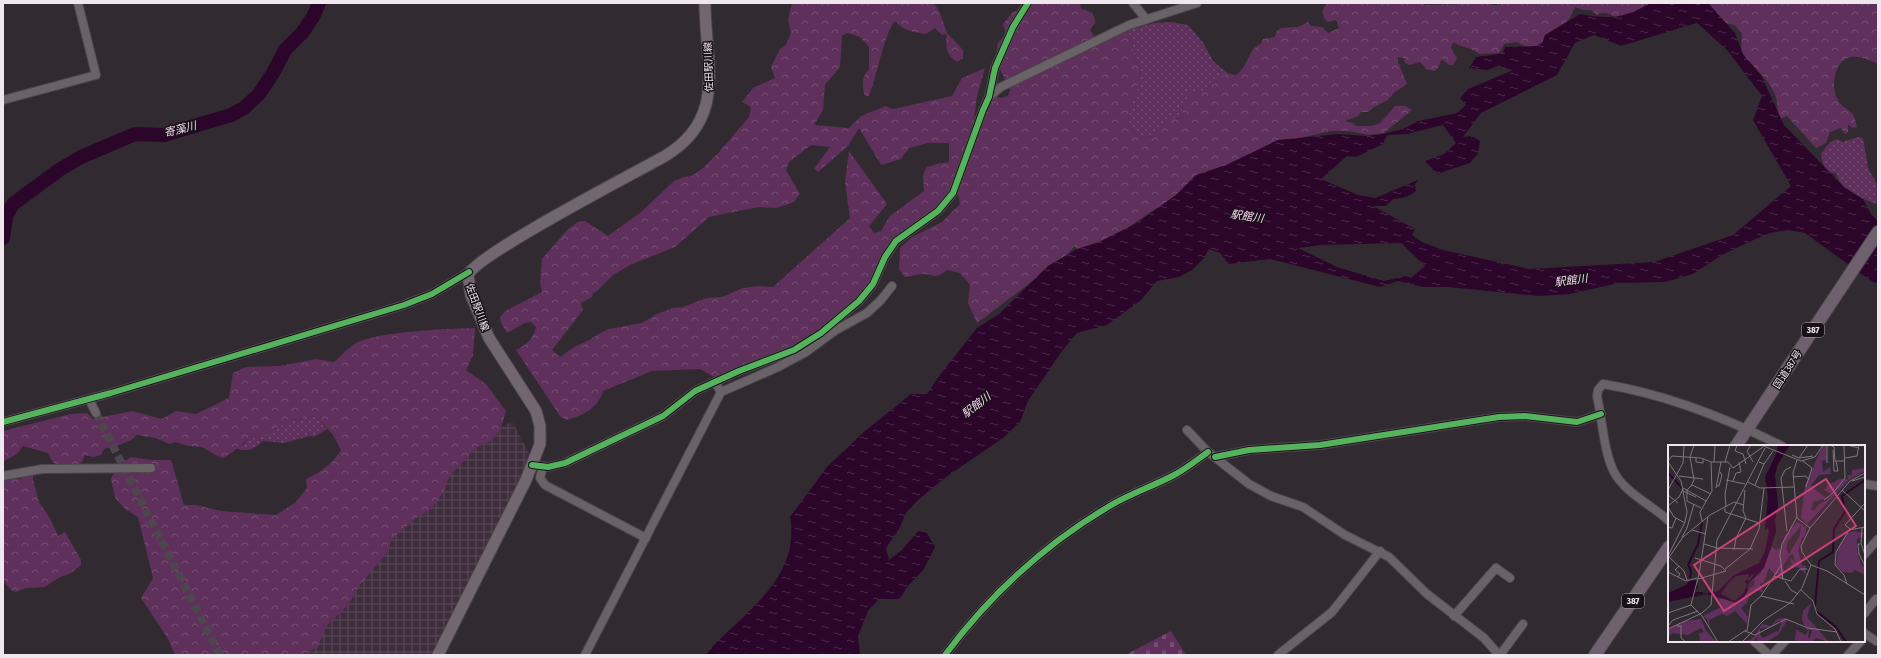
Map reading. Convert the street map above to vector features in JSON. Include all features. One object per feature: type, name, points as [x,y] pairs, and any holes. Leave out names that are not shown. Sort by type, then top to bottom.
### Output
[{"type":"highway","name":"国道387号","points":[[1737,445],[1878,232]]},
{"type":"highway","name":"387","points":[[1595,655],[1668,548]]},
{"type":"main road","name":"佐田駅川線","points":[[438,655],[538,466],[540,444],[540,426],[536,411],[529,397],[494,347],[481,322],[468,285],[469,272],[502,247],[665,156],[689,137],[705,111],[710,90],[705,3]]},
{"type":"street","points":[[3,100],[96,75],[78,3]]},
{"type":"street","points":[[646,538],[545,486],[540,478],[538,466],[555,466],[564,463],[663,416],[690,394],[715,382],[794,350],[821,333],[859,301],[873,284],[885,257],[896,241],[938,211],[949,200],[962,173],[983,110],[989,97],[991,80],[1002,51],[1028,3]]},
{"type":"street","points":[[1133,3],[1146,19]]},
{"type":"street","points":[[989,97],[1000,88],[1128,25],[1197,3]]},
{"type":"street","points":[[3,422],[89,399],[404,305],[432,294],[469,272]]},
{"type":"street","points":[[585,655],[721,392],[778,368],[806,352],[836,330],[867,313],[881,300],[892,286]]},
{"type":"street","points":[[715,382],[721,392]]},
{"type":"street","points":[[1668,520],[1629,489],[1614,472],[1606,442],[1596,392],[1603,384],[1643,391],[1673,400],[1747,429],[1780,445]]},
{"type":"street","points":[[89,399],[96,413]]},
{"type":"street","points":[[945,655],[970,622],[994,597],[1020,572],[1060,540],[1108,507],[1176,474],[1212,454],[1320,445],[1499,417],[1525,416],[1577,422],[1601,414]]},
{"type":"street","points":[[1187,430],[1212,454],[1257,489],[1303,508],[1345,534],[1380,551],[1396,562],[1427,594],[1487,641],[1499,655],[1524,624]]},
{"type":"street","points":[[3,476],[42,469],[151,468]]},
{"type":"street","points":[[1865,484],[1878,486]]},
{"type":"street","points":[[1865,554],[1878,539]]},
{"type":"street","points":[[1278,655],[1332,612],[1380,551]]},
{"type":"street","points":[[1454,616],[1496,568],[1510,578]]},
{"type":"street","points":[[1865,613],[1876,599]]},
{"type":"street","points":[[1865,635],[1876,641]]},
{"type":"street","points":[[1755,642],[1769,655]]},
{"type":"street","points":[[1772,655],[1784,642]]},
{"type":"street","points":[[1848,655],[1860,642]]},
{"type":"shaded area","points":[[512,421],[530,455],[528,464],[432,655],[301,655],[410,509],[462,451]]},
{"type":"green space","points":[[792,3],[934,3],[940,13],[947,33],[963,50],[963,58],[957,62],[948,53],[946,46],[947,34],[942,35],[935,28],[926,34],[913,32],[905,29],[895,21],[891,26],[884,45],[869,96],[865,96],[863,81],[869,69],[869,47],[860,37],[847,33],[842,36],[840,67],[825,85],[823,110],[814,125],[849,128],[861,116],[886,106],[893,109],[952,96],[962,78],[985,68],[977,96],[974,120],[951,188],[941,203],[895,238],[875,277],[853,305],[788,352],[716,378],[700,369],[652,371],[603,391],[594,407],[584,414],[566,420],[560,416],[516,350],[529,341],[536,327],[531,322],[525,323],[507,333],[501,323],[500,317],[505,311],[542,292],[540,283],[542,259],[567,230],[578,222],[585,221],[608,236],[640,213],[674,181],[683,177],[692,176],[703,168],[721,150],[749,117],[751,107],[742,102],[753,88],[775,78],[771,67],[780,49],[786,45],[791,33],[788,20]],"holes":[[[859,128],[881,165],[901,159],[909,148],[928,143],[949,143],[949,162],[936,164],[926,168],[923,176],[924,191],[890,216],[881,231],[874,233],[869,226],[887,204],[849,151],[845,182],[850,218],[773,287],[758,286],[743,288],[722,297],[706,298],[683,307],[673,308],[657,314],[642,323],[609,329],[574,347],[560,357],[552,350],[583,310],[581,303],[592,297],[593,293],[596,292],[613,275],[630,265],[675,247],[709,217],[759,207],[777,208],[794,202],[800,194],[786,170],[789,162],[811,145],[830,147],[814,169],[818,172],[848,146]]]},
{"type":"green space","points":[[1032,3],[1080,3],[1081,9],[1089,11],[1094,17],[1095,23],[1090,30],[1097,42],[1121,32],[1128,33],[1132,41],[1133,52],[1141,71],[1139,74],[1141,80],[1140,84],[1135,86],[1138,90],[1138,96],[1130,106],[1128,125],[1135,133],[1143,138],[1149,137],[1159,131],[1168,117],[1178,119],[1183,117],[1182,105],[1190,93],[1203,91],[1227,73],[1236,75],[1240,72],[1256,46],[1261,44],[1263,39],[1275,37],[1276,32],[1281,28],[1298,27],[1308,22],[1311,26],[1322,27],[1328,33],[1339,28],[1336,20],[1328,22],[1323,15],[1322,12],[1324,7],[1329,3],[1423,3],[1424,5],[1490,3],[1497,5],[1497,3],[1659,3],[1617,20],[1608,13],[1597,15],[1591,10],[1584,10],[1575,7],[1570,18],[1549,40],[1530,49],[1517,42],[1504,44],[1499,53],[1479,54],[1453,42],[1451,48],[1457,58],[1453,65],[1449,65],[1442,59],[1438,68],[1434,71],[1426,69],[1420,62],[1410,65],[1405,63],[1404,58],[1398,57],[1398,62],[1407,84],[1394,93],[1388,100],[1374,107],[1368,112],[1361,112],[1358,116],[1345,121],[1353,123],[1356,126],[1371,126],[1380,123],[1395,106],[1405,106],[1412,110],[1384,133],[1369,135],[1349,131],[1330,131],[1292,140],[1172,203],[1155,209],[1120,233],[1084,254],[1074,246],[1063,261],[1043,273],[977,323],[968,303],[970,285],[960,273],[947,270],[936,276],[918,274],[905,277],[899,269],[900,248],[912,237],[942,222],[960,204],[958,193],[990,97],[996,95],[1000,98],[1008,96],[1010,90],[1000,69],[997,44],[1006,34],[1003,24],[1012,13]]},
{"type":"green space","points":[[1708,3],[1878,3],[1878,64],[1859,57],[1850,57],[1841,63],[1834,78],[1834,90],[1838,101],[1852,114],[1857,127],[1853,128],[1848,125],[1848,132],[1845,134],[1841,128],[1830,132],[1826,143],[1816,148],[1787,116],[1779,119],[1776,97],[1772,88],[1741,52],[1742,34],[1735,25],[1725,23]]},
{"type":"green space","points":[[1171,22],[1188,25],[1204,44],[1213,61],[1227,73],[1203,91],[1190,94],[1182,105],[1183,117],[1164,122],[1160,131],[1143,138],[1135,133],[1128,125],[1130,106],[1138,96],[1134,86],[1141,71],[1133,52],[1132,41],[1128,33],[1121,32],[1154,23]]},
{"type":"green space","points":[[1858,137],[1863,138],[1868,168],[1878,186],[1877,204],[1858,197],[1852,193],[1842,185],[1836,173],[1827,172],[1823,164],[1821,154],[1830,143],[1837,139],[1843,142]]},
{"type":"green space","points":[[475,328],[473,355],[466,370],[486,384],[506,411],[500,431],[491,441],[477,447],[450,475],[443,493],[431,509],[416,518],[391,540],[389,550],[360,585],[348,605],[325,628],[318,647],[301,655],[175,655],[168,639],[141,598],[153,578],[138,517],[125,509],[115,498],[111,479],[117,466],[131,457],[153,460],[171,460],[184,505],[196,505],[221,511],[276,515],[296,502],[307,488],[306,479],[326,467],[341,450],[333,435],[316,416],[291,420],[259,438],[249,437],[237,449],[223,458],[202,447],[188,446],[175,442],[170,444],[155,438],[137,435],[126,442],[104,449],[101,455],[93,457],[85,455],[82,462],[77,466],[66,464],[56,465],[48,453],[23,446],[17,454],[3,463],[3,431],[71,414],[87,413],[93,419],[132,411],[162,419],[176,411],[196,414],[229,398],[233,373],[246,367],[280,366],[316,359],[334,362],[353,345],[363,340],[411,332]]},
{"type":"green space","points":[[316,416],[327,429],[314,437],[310,436],[284,443],[263,441],[257,446],[247,450],[235,448],[244,444],[249,437],[259,438],[291,420]]},
{"type":"green space","points":[[28,468],[33,470],[33,480],[39,502],[51,520],[58,536],[65,532],[81,560],[81,565],[71,573],[58,578],[45,587],[26,588],[16,592],[11,590],[3,580],[3,480],[11,478],[20,479]]},
{"type":"green space","points":[[1171,631],[1186,655],[1125,655]]},
{"type":"water","name":"駅館川","points":[[1650,3],[1708,3],[1735,33],[1743,54],[1761,75],[1784,125],[1844,187],[1863,199],[1871,214],[1878,221],[1878,285],[1805,233],[1788,230],[1770,233],[1722,255],[1693,274],[1665,282],[1618,283],[1570,294],[1540,296],[1448,287],[1423,287],[1398,281],[1380,287],[1270,259],[1229,264],[1220,253],[1209,249],[1204,258],[1192,270],[1179,277],[1157,281],[1141,300],[1107,325],[1077,333],[1062,351],[1028,401],[1020,422],[1003,438],[946,477],[918,500],[906,513],[899,529],[886,548],[889,560],[902,550],[918,531],[927,533],[935,547],[924,569],[907,587],[900,599],[879,599],[868,611],[858,636],[860,655],[706,655],[720,639],[748,613],[778,577],[785,564],[789,549],[791,534],[790,517],[827,467],[865,431],[911,394],[927,394],[939,376],[977,328],[999,314],[1048,266],[1077,249],[1099,242],[1135,224],[1176,195],[1196,175],[1226,165],[1278,140],[1338,134],[1366,136],[1383,134],[1403,129],[1418,121],[1457,113],[1466,105],[1460,98],[1468,89],[1513,70],[1498,66],[1487,70],[1469,68],[1476,57],[1503,53],[1505,47],[1536,46],[1542,43],[1545,35],[1580,14],[1608,17],[1624,15]],"holes":[[[1697,23],[1727,50],[1762,96],[1753,120],[1791,186],[1733,235],[1654,262],[1529,269],[1443,250],[1422,242],[1412,235],[1415,229],[1373,206],[1386,206],[1393,199],[1410,195],[1416,191],[1415,184],[1418,180],[1375,198],[1358,195],[1321,179],[1347,156],[1356,157],[1383,144],[1387,135],[1407,134],[1443,125],[1456,143],[1444,154],[1425,161],[1437,174],[1470,163],[1478,154],[1480,141],[1472,136],[1463,137],[1481,113],[1557,75],[1575,43],[1594,35],[1621,46]],[[1401,243],[1425,266],[1411,278],[1406,276],[1384,281],[1337,267],[1298,248],[1321,245]]]},
{"type":"waterway","name":"寄藻川","points":[[3,238],[6,216],[13,204],[59,170],[81,157],[135,134],[164,135],[231,115],[244,108],[259,94],[273,73],[285,50],[302,33],[313,17],[319,3]]},
{"type":"tunnel","points":[[96,413],[220,655]]},
{"type":"cycle path","points":[[532,465],[548,467],[565,463],[663,416],[695,391],[739,371],[794,350],[821,333],[859,301],[873,284],[885,257],[896,241],[938,211],[953,193],[989,97],[995,68],[1013,27],[1028,3]]},
{"type":"cycle path","points":[[3,422],[111,393],[404,305],[432,294],[469,272]]},
{"type":"cycle path","points":[[1215,457],[1249,450],[1320,445],[1499,417],[1525,416],[1577,422],[1601,414]]},
{"type":"cycle path","points":[[945,655],[962,633],[999,592],[1019,573],[1062,538],[1108,507],[1176,474],[1208,452]]}]
